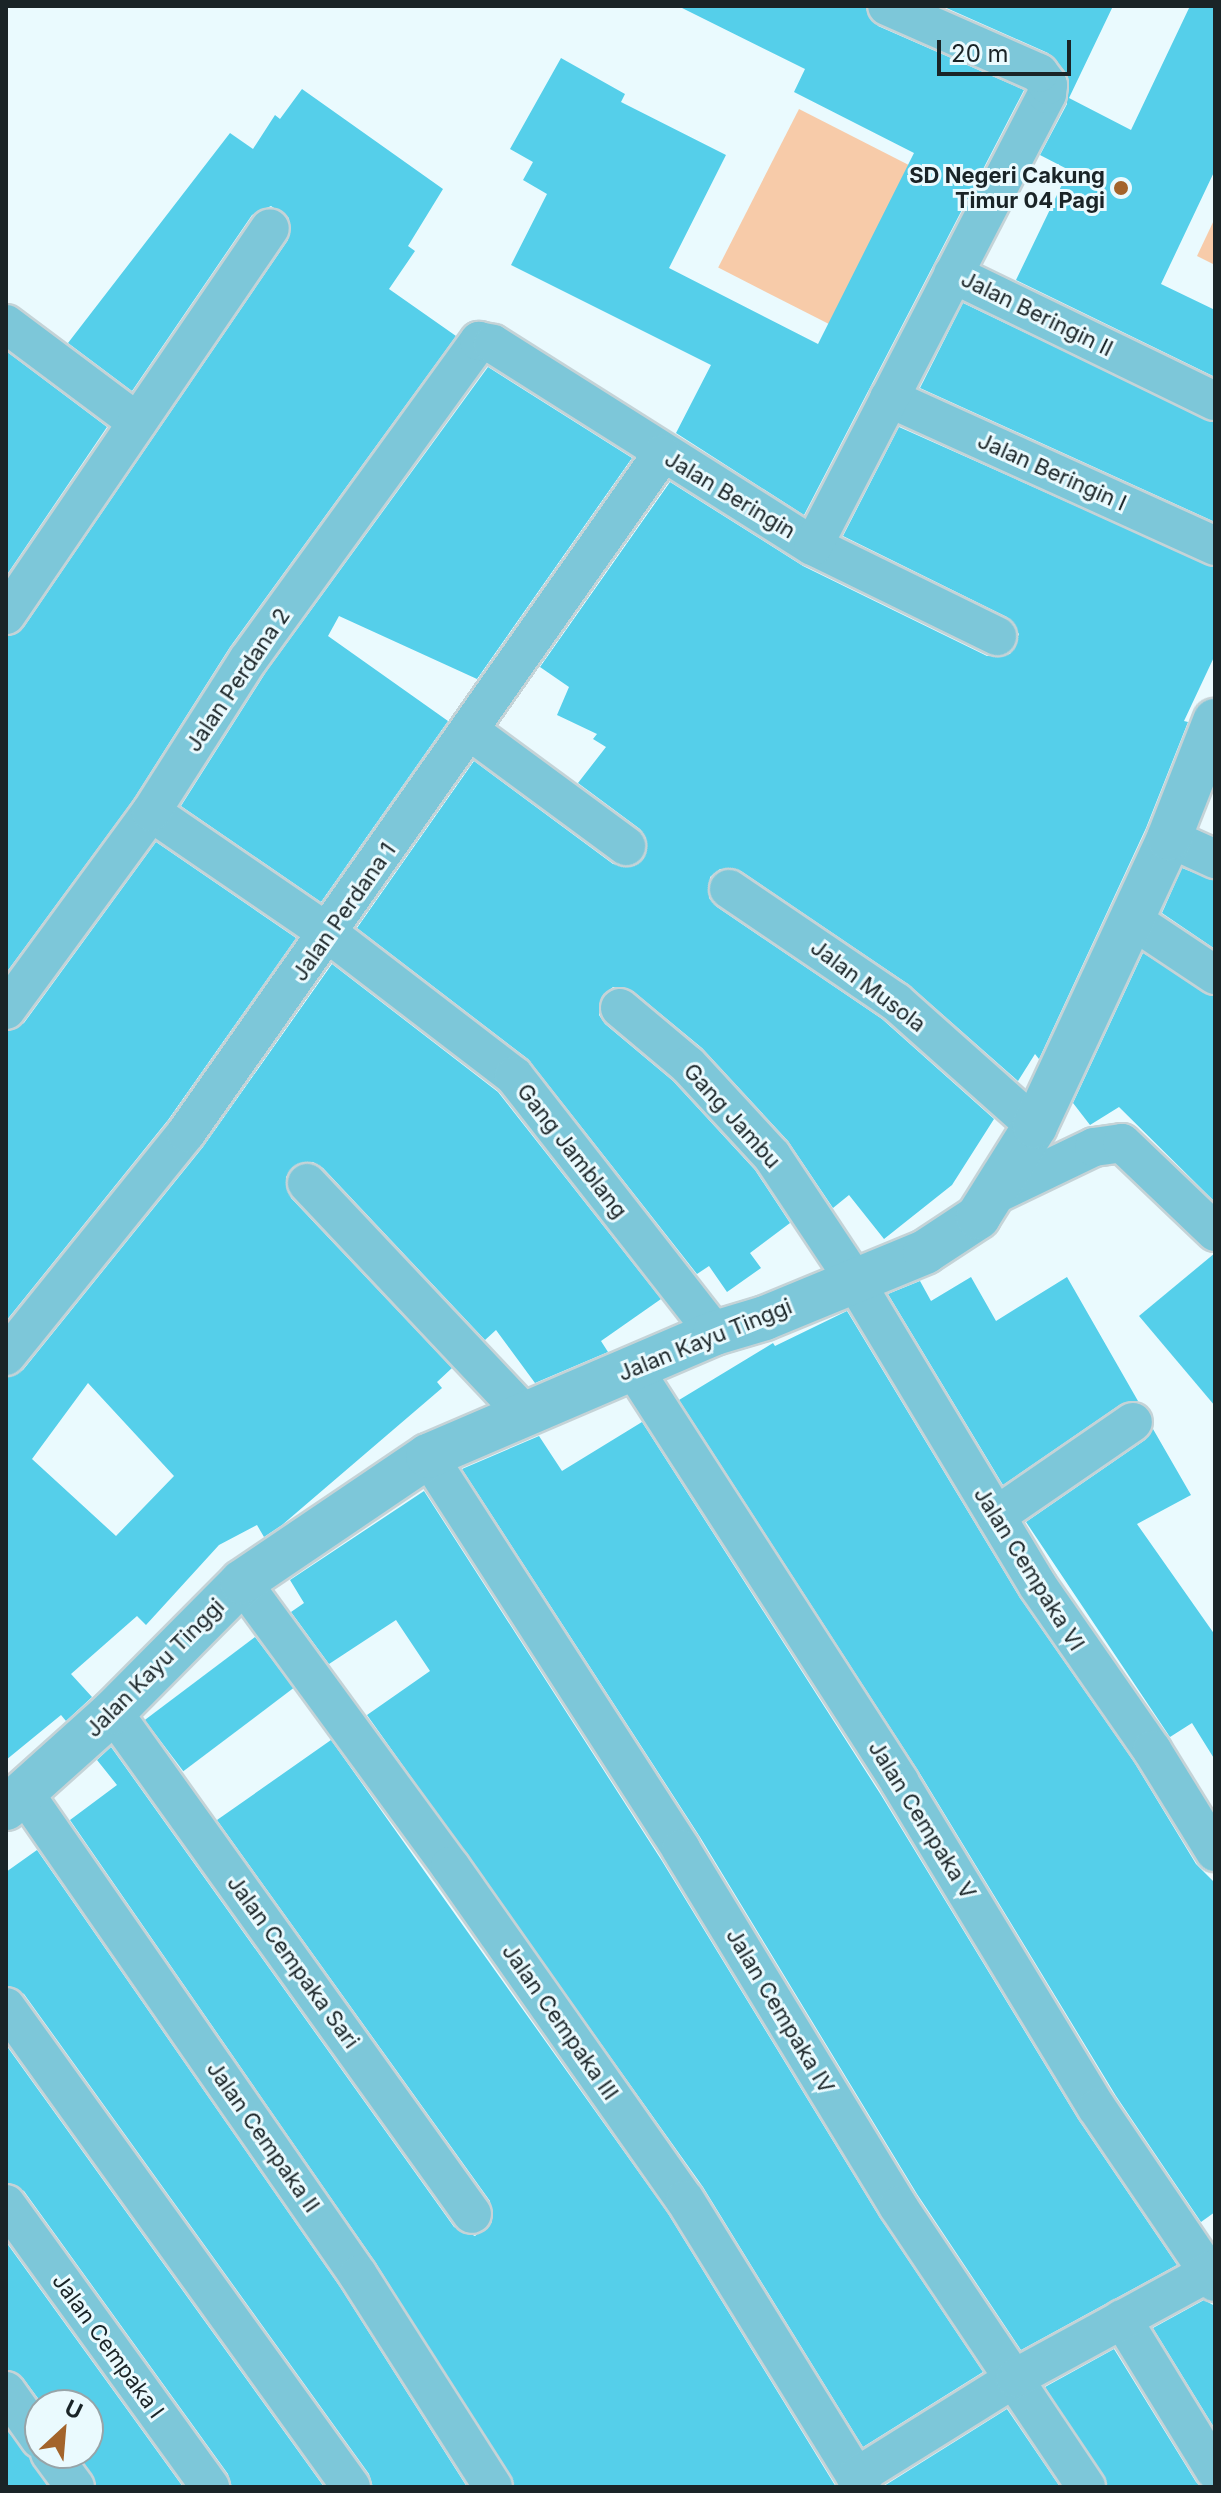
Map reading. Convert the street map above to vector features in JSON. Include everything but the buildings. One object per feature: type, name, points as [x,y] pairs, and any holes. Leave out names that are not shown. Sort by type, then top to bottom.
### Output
[{"type":"street","name":"Jalan Beringin II","points":[[887,6],[1039,73],[1048,85],[953,274],[1215,401]]},
{"type":"street","points":[[6,615],[270,228]]},
{"type":"street","name":"Jalan Beringin","points":[[469,349],[479,341],[493,344],[662,454],[813,546],[953,274]]},
{"type":"street","points":[[6,324],[137,422]]},
{"type":"street","name":"Jalan Perdana 2","points":[[6,1010],[151,812],[248,660],[469,349]]},
{"type":"street","name":"Jalan Beringin I","points":[[889,398],[1215,546]]},
{"type":"street","name":"Jalan Perdana 1","points":[[6,1356],[186,1133],[329,934],[662,454]]},
{"type":"street","points":[[813,546],[997,636]]},
{"type":"street","name":"Jalan Kayu Tinggi","points":[[16,1801],[113,1712],[242,1582],[428,1456],[523,1412],[715,1333],[765,1318],[959,1234],[996,1194],[1035,1126],[1169,838],[1215,721]]},
{"type":"street","points":[[470,731],[626,846]]},
{"type":"street","name":"Gang Jamblang","points":[[151,812],[329,934],[514,1076],[715,1333]]},
{"type":"street","points":[[1169,838],[1215,859]]},
{"type":"street","name":"Jalan Musola","points":[[729,889],[896,1002],[1035,1126]]},
{"type":"street","points":[[1131,919],[1215,975]]},
{"type":"street","name":"Gang Jambu","points":[[620,1008],[688,1065],[772,1156],[853,1278]]},
{"type":"street","points":[[996,1194],[1094,1147],[1122,1143],[1132,1147],[1215,1232]]},
{"type":"street","points":[[307,1183],[523,1412]]},
{"type":"street","name":"Jalan Cempaka VI","points":[[853,1278],[996,1516],[1215,1852]]},
{"type":"street","name":"Jalan Cempaka V","points":[[633,1368],[900,1783],[1097,2108],[1213,2275]]},
{"type":"street","points":[[996,1516],[1133,1422]]},
{"type":"street","name":"Jalan Cempaka IV","points":[[428,1456],[681,1849],[898,2206],[1086,2487]]},
{"type":"street","name":"Jalan Cempaka III","points":[[242,1582],[450,1866],[685,2200],[859,2482],[1015,2378]]},
{"type":"street","name":"Jalan Cempaka Sari","points":[[113,1712],[472,2214]]},
{"type":"street","name":"Jalan Cempaka II","points":[[16,1801],[358,2275],[493,2487]]},
{"type":"street","points":[[6,2007],[351,2487]]},
{"type":"street","name":"Jalan Cempaka I","points":[[6,2204],[210,2487]]},
{"type":"street","points":[[1015,2378],[1122,2319],[1213,2275]]},
{"type":"street","points":[[1122,2319],[1215,2471]]},
{"type":"street","points":[[6,2391],[24,2416]]},
{"type":"street","points":[[62,2469],[75,2487]]},
{"type":"shaded area","points":[[799,109],[917,169],[836,328],[718,268]]},
{"type":"shaded area","points":[[1215,218],[1215,265],[1197,256]]},
{"type":"place","name":"SD Negeri Cakung Timur 04 Pagi","points":[[1121,188]]}]
